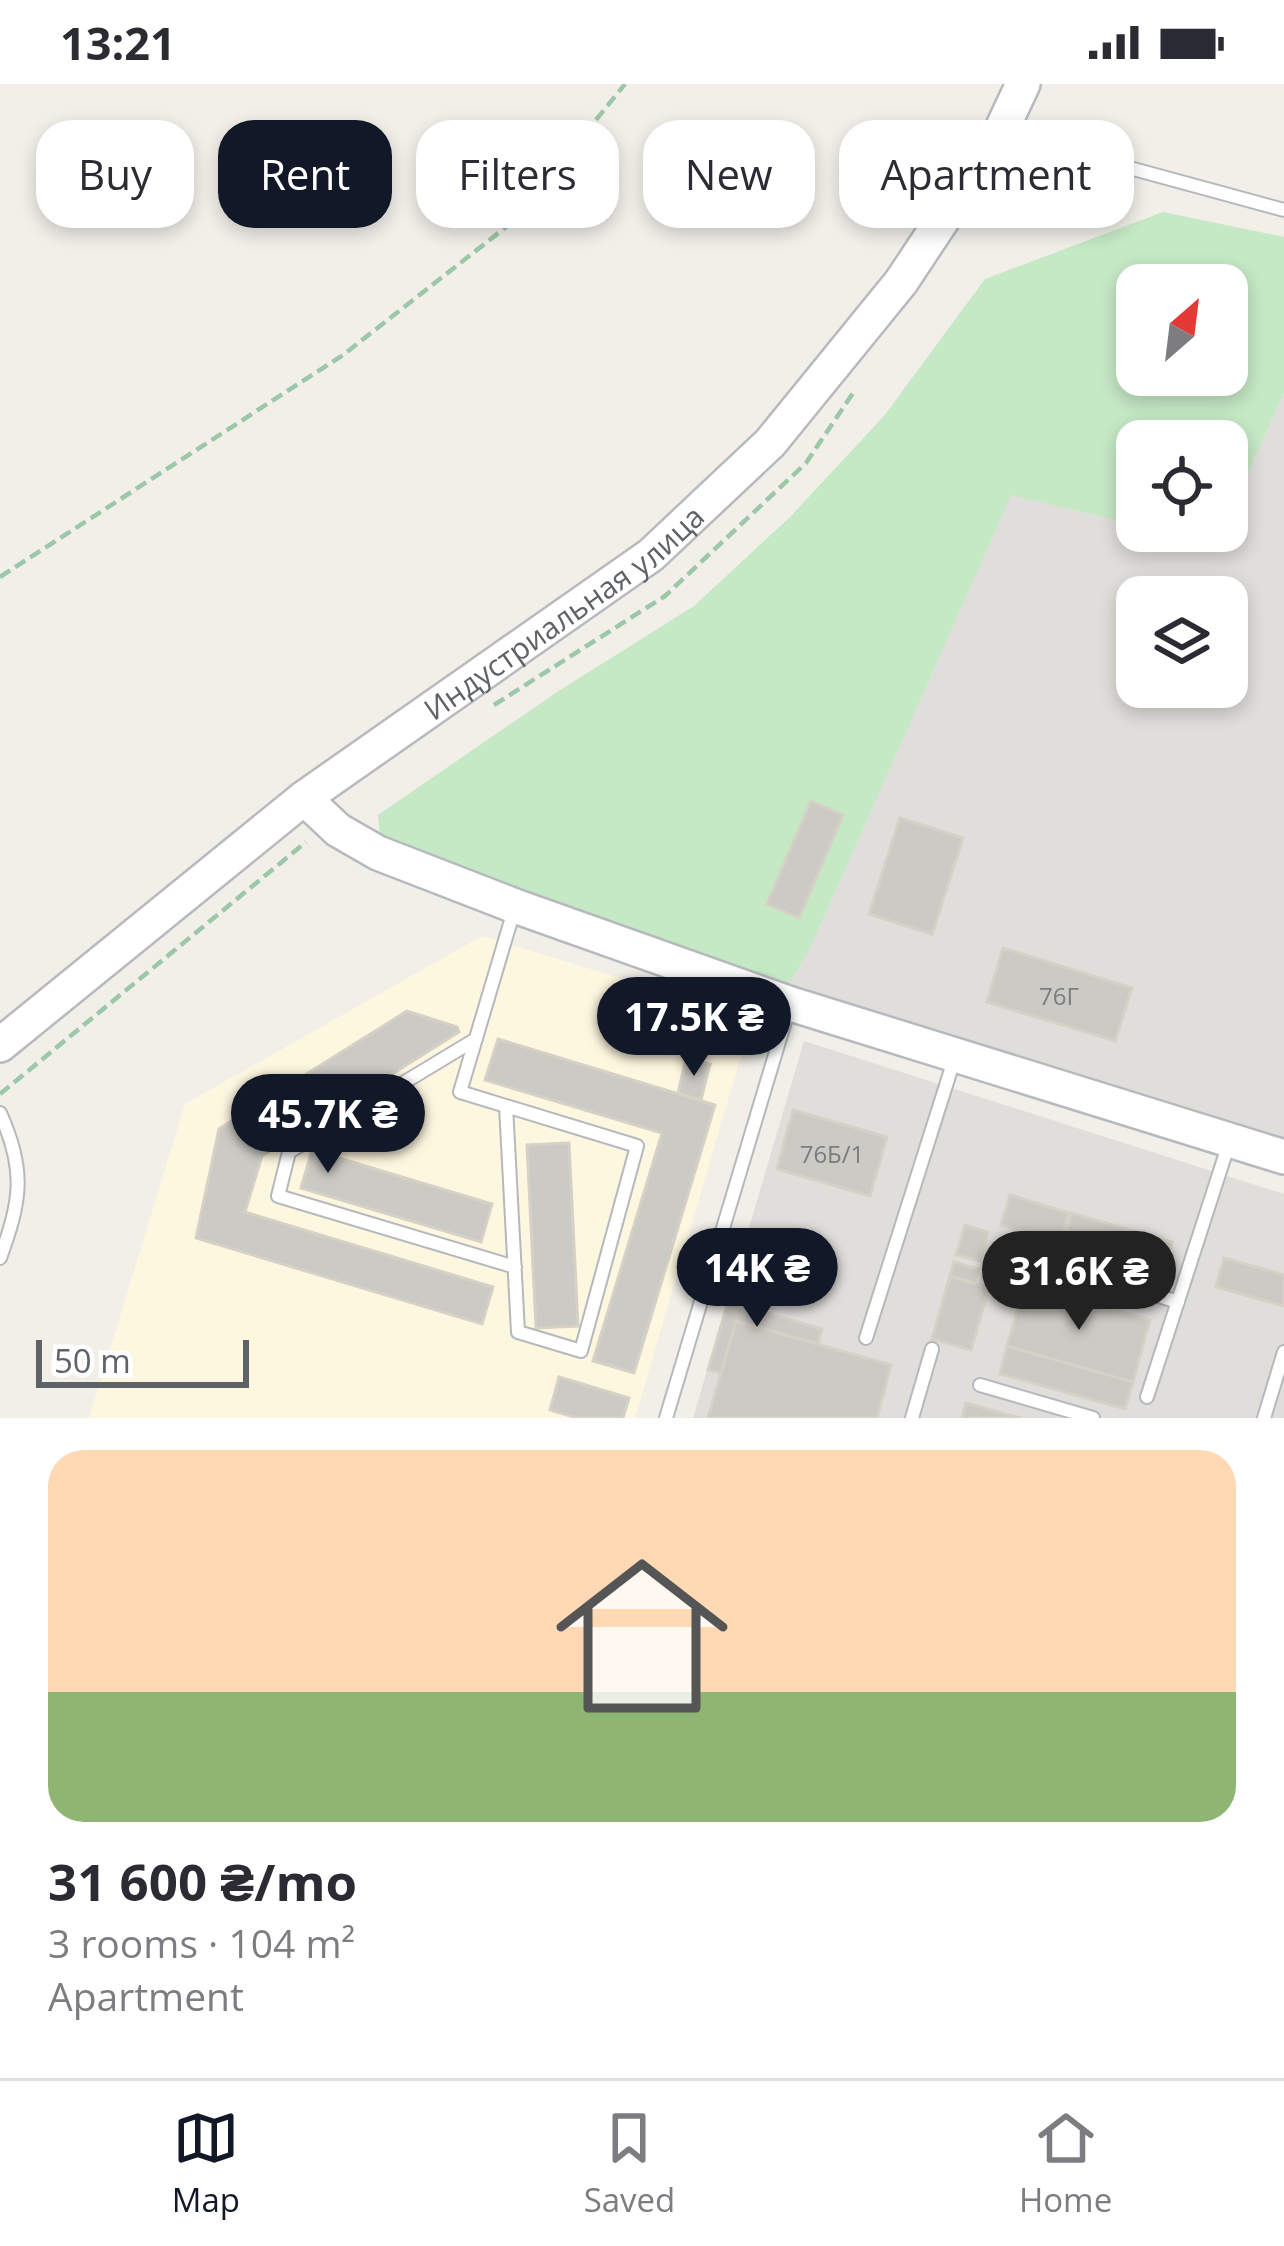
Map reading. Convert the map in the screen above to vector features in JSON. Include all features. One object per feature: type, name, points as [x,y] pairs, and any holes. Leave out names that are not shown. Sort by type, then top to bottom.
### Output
[{"type":"main road","name":"Индустриальная улица","points":[[1006,120],[1023,84]]},
{"type":"main road","name":"Индустриальная улица","points":[[0,1045],[304,798],[651,555],[770,443],[901,282],[937,228]]},
{"type":"main road","points":[[304,798],[338,830],[378,853],[515,906],[791,1004],[1284,1157]]},
{"type":"lane","points":[[1134,169],[1284,210]]},
{"type":"lane","points":[[506,1106],[518,1332],[581,1351],[637,1146],[506,1106],[460,1092],[515,906]]},
{"type":"lane","points":[[667,1418],[791,1004]]},
{"type":"lane","points":[[476,1040],[289,1152],[278,1196],[515,1267]]},
{"type":"lane","points":[[866,1338],[956,1056]]},
{"type":"lane","points":[[0,1113],[17,1158],[20,1186],[0,1258]]},
{"type":"lane","points":[[1148,1397],[1231,1139]]},
{"type":"lane","points":[[1073,1269],[1178,1303]]},
{"type":"lane","points":[[912,1418],[932,1349]]},
{"type":"lane","points":[[1264,1418],[1284,1352]]},
{"type":"lane","points":[[980,1385],[1093,1418]]},
{"type":"path","points":[[0,577],[343,355],[515,220],[625,84]]},
{"type":"shaded area","points":[[1284,393],[1284,1147],[786,988],[809,951],[1011,494],[1116,520],[1116,552],[1248,552],[1248,473]]},
{"type":"shaded area","points":[[482,936],[752,1018],[635,1418],[89,1418],[185,1104]]},
{"type":"shaded area","points":[[804,1041],[1284,1194],[1284,1418],[693,1418]]},
{"type":"green space","points":[[1163,212],[1284,237],[1284,393],[1248,473],[1248,420],[1116,420],[1116,520],[1011,495],[809,951],[786,988],[381,846],[378,815],[557,692],[694,606],[790,517],[884,416],[985,279],[1120,228],[1134,228],[1134,223]]},
{"type":"building","points":[[811,801],[843,815],[799,918],[767,904]]},
{"type":"building","points":[[900,818],[963,838],[932,934],[869,914]]},
{"type":"building","points":[[1003,948],[1132,988],[1115,1041],[987,1002]]},
{"type":"building","points":[[407,1011],[457,1027],[459,1032],[262,1156],[245,1212],[493,1287],[482,1324],[196,1238],[219,1129]]},
{"type":"building","points":[[498,1039],[715,1105],[634,1373],[593,1361],[662,1133],[485,1080]]},
{"type":"building","points":[[686,1058],[710,1064],[701,1100],[678,1093]]},
{"type":"building","points":[[793,1110],[887,1137],[870,1196],[777,1169]]},
{"type":"building","points":[[569,1143],[578,1326],[536,1328],[527,1145]]},
{"type":"building","points":[[312,1150],[492,1204],[481,1242],[301,1188]]},
{"type":"building","points":[[1010,1195],[1069,1213],[1060,1242],[1001,1225]]},
{"type":"building","points":[[1071,1213],[1172,1242],[1164,1269],[1064,1241]]},
{"type":"building","points":[[965,1225],[988,1232],[980,1261],[956,1255]]},
{"type":"building","points":[[1224,1258],[1284,1275],[1284,1306],[1216,1287]]},
{"type":"building","points":[[954,1262],[978,1269],[974,1283],[950,1276]]},
{"type":"building","points":[[950,1276],[989,1288],[971,1350],[932,1339]]},
{"type":"building","points":[[1025,1285],[1150,1320],[1133,1382],[1007,1346]]},
{"type":"building","points":[[728,1302],[822,1329],[818,1344],[736,1321],[721,1373],[708,1370]]},
{"type":"building","points":[[736,1321],[891,1365],[877,1418],[708,1418]]},
{"type":"building","points":[[1007,1346],[1133,1382],[1125,1409],[1000,1374]]},
{"type":"building","points":[[559,1377],[629,1398],[623,1418],[577,1418],[550,1410]]},
{"type":"building","points":[[966,1403],[1021,1418],[962,1418]]}]
